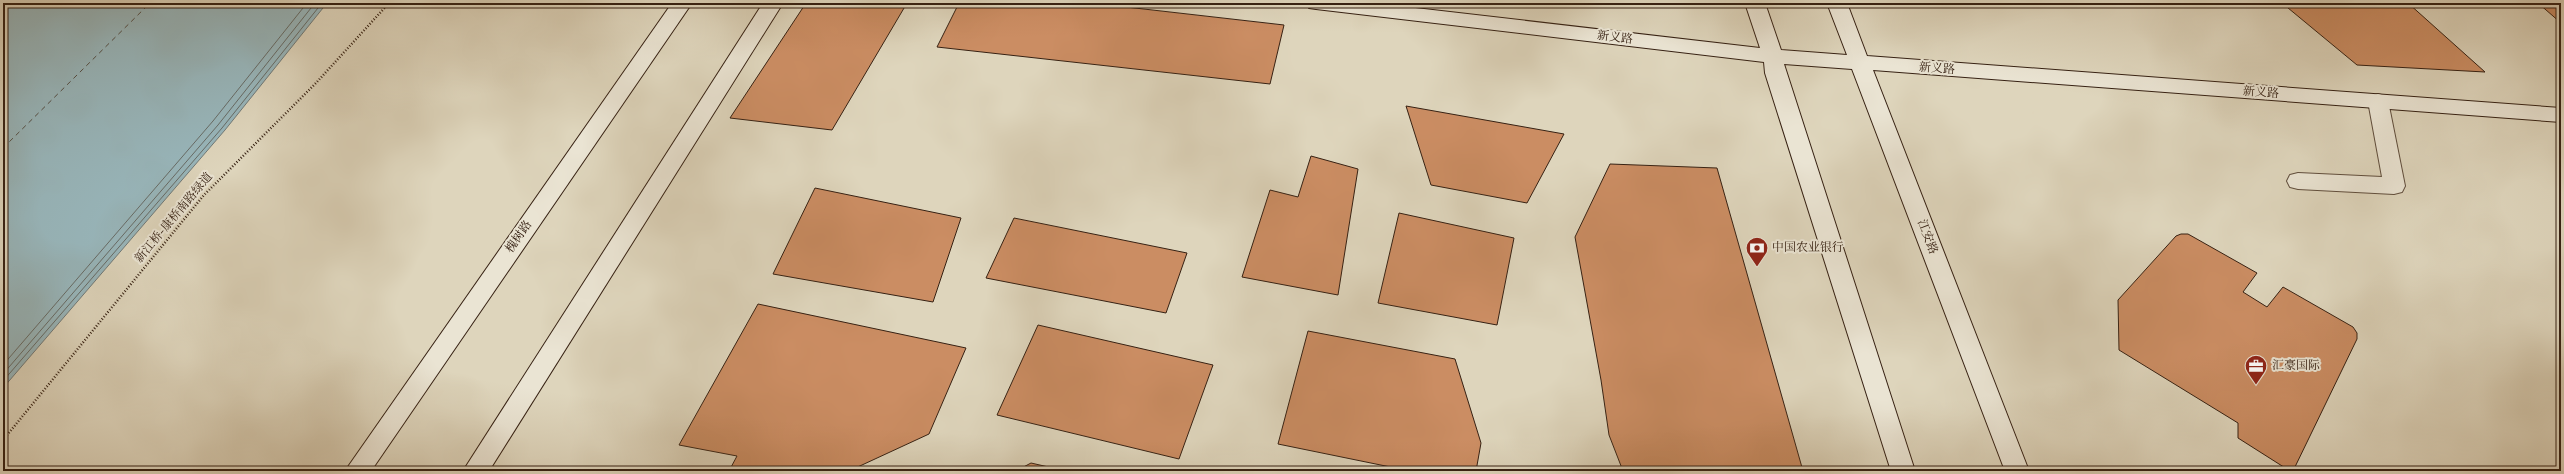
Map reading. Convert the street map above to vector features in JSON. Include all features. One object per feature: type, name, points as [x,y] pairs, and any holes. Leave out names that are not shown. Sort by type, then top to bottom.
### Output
[{"type":"street","name":"槐树路","points":[[357,471],[682,3]]},
{"type":"street","points":[[475,471],[773,3]]},
{"type":"street","name":"新义路","points":[[1316,3],[1773,56],[2561,115]]},
{"type":"street","points":[[1755,3],[1773,56],[1775,73],[1903,471]]},
{"type":"street","name":"江安路","points":[[1837,3],[2017,471]]},
{"type":"street","points":[[2298,181],[2394,186],[2378,101]]},
{"type":"path","name":"新江桥-康桥南路绿道","points":[[3,440],[204,195],[316,83],[389,3]]},
{"type":"water","points":[[3,3],[327,3],[225,130],[3,388]]},
{"type":"building","points":[[806,3],[907,3],[832,130],[730,118]]},
{"type":"building","points":[[959,3],[1091,3],[1284,25],[1270,84],[937,47]]},
{"type":"building","points":[[2282,3],[2408,3],[2485,72],[2357,65]]},
{"type":"building","points":[[2538,3],[2561,3],[2561,23]]},
{"type":"building","points":[[1406,106],[1564,134],[1527,203],[1431,185]]},
{"type":"building","points":[[1311,156],[1358,169],[1338,295],[1242,277],[1270,190],[1298,197]]},
{"type":"building","points":[[1610,164],[1717,168],[1803,471],[1623,471],[1609,435],[1601,380],[1575,237]]},
{"type":"building","points":[[815,188],[961,218],[933,302],[773,274]]},
{"type":"building","points":[[1399,213],[1514,238],[1497,325],[1378,303]]},
{"type":"building","points":[[1014,218],[1187,253],[1166,313],[986,278]]},
{"type":"building","name":"汇豪国际","points":[[2188,234],[2257,273],[2243,292],[2267,307],[2283,287],[2353,327],[2357,333],[2357,339],[2293,471],[2290,471],[2238,438],[2238,423],[2119,350],[2118,300],[2176,236]]},
{"type":"building","points":[[758,304],[966,348],[929,434],[849,471],[729,471],[737,456],[679,445]]},
{"type":"building","points":[[1038,325],[1213,365],[1179,459],[997,415]]},
{"type":"building","points":[[1308,331],[1455,359],[1481,443],[1476,471],[1410,471],[1278,444]]},
{"type":"building","points":[[1031,463],[1066,471],[1016,471]]},
{"type":"ferry route","points":[[3,148],[150,3]]},
{"type":"place","name":"中国农业银行","points":[[1757,268]]},
{"type":"place","name":"汇豪国际","points":[[2256,386]]}]
